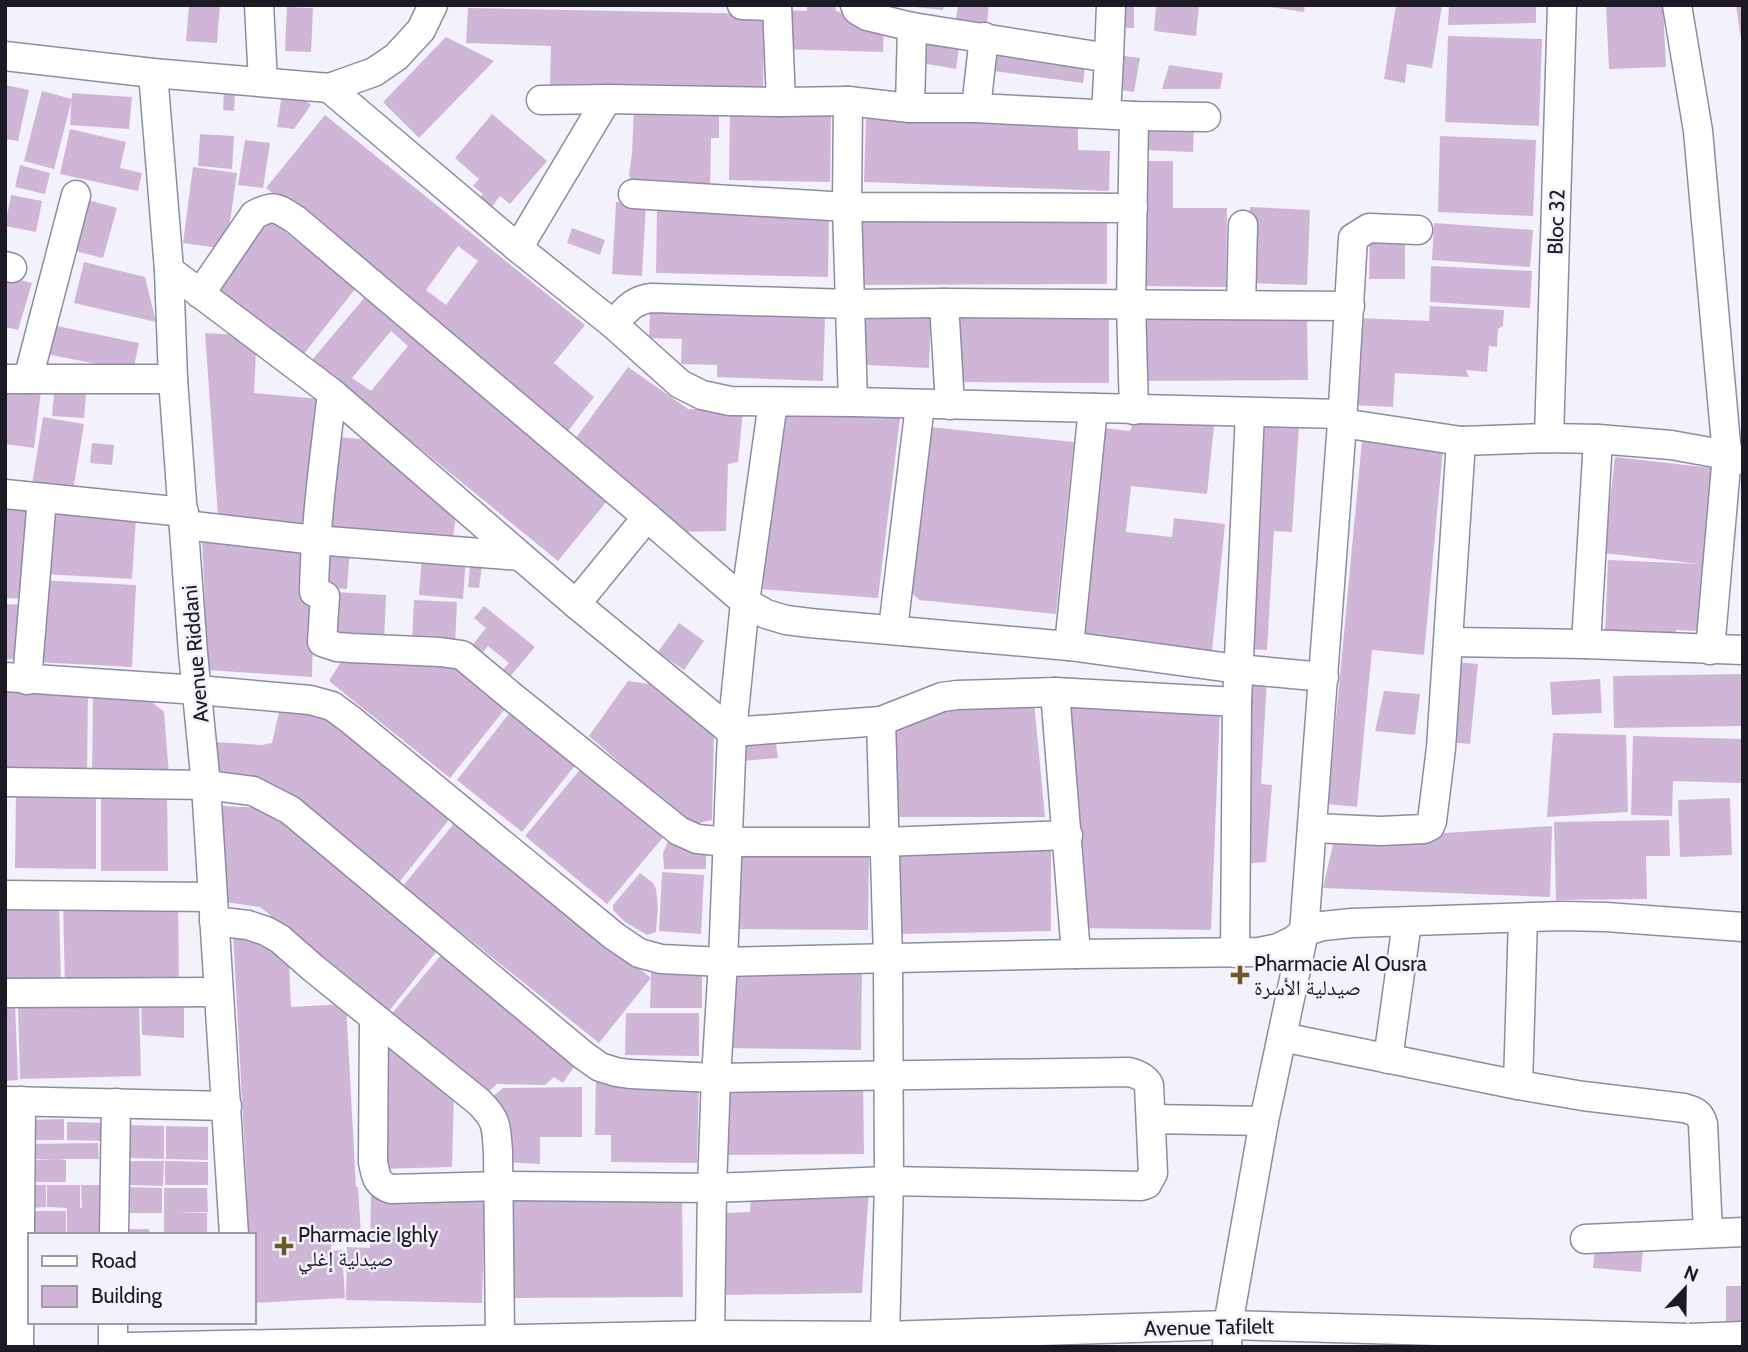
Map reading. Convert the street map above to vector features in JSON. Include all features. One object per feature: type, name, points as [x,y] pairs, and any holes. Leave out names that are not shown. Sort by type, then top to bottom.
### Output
[{"type":"street","points":[[259,5],[263,82]]},
{"type":"street","points":[[5,56],[329,88],[374,72],[396,57],[421,30],[433,5]]},
{"type":"street","points":[[742,5],[777,6],[781,102]]},
{"type":"street","points":[[855,5],[857,10],[867,16],[912,27],[1109,58]]},
{"type":"street","points":[[1106,114],[1111,5]]},
{"type":"street","name":"Bloc 32","points":[[1549,438],[1562,5]]},
{"type":"street","points":[[1677,5],[1698,131],[1735,457],[1710,650]]},
{"type":"street","points":[[910,108],[912,27]]},
{"type":"street","points":[[976,108],[984,37]]},
{"type":"street","name":"Avenue Riddani","points":[[153,72],[169,270],[173,379],[193,653],[206,785],[234,1233]]},
{"type":"street","points":[[329,88],[518,248],[613,324],[680,384],[702,395],[730,401],[1250,412],[1342,418],[1461,441],[1598,439],[1671,445],[1735,457]]},
{"type":"street","points":[[518,248],[607,99]]},
{"type":"street","points":[[541,100],[848,102],[910,108],[1206,117]]},
{"type":"street","points":[[848,102],[847,207],[853,402]]},
{"type":"street","points":[[1134,116],[1131,305],[1134,410]]},
{"type":"street","points":[[633,194],[847,207],[1133,208]]},
{"type":"street","points":[[76,195],[17,379],[173,379]]},
{"type":"street","points":[[200,294],[254,215],[266,208],[279,210],[296,220],[745,602],[766,614],[810,623],[1069,646],[1238,669],[1324,677]]},
{"type":"street","points":[[1241,305],[1243,225]]},
{"type":"street","points":[[1227,1336],[1264,1121],[1304,932],[1353,237],[1369,228],[1418,230]]},
{"type":"street","points":[[169,270],[332,393],[576,604],[732,732],[881,721],[942,697],[957,695],[1055,692],[1237,702]]},
{"type":"street","points":[[613,324],[630,306],[641,299],[850,304],[1350,306]]},
{"type":"street","points":[[944,303],[950,405]]},
{"type":"street","points":[[332,393],[315,540],[314,592],[326,596],[322,642],[344,648],[462,655],[679,831],[696,839],[728,842],[883,842],[1068,835]]},
{"type":"street","points":[[710,1335],[716,1078],[732,732],[745,602],[773,402]]},
{"type":"street","points":[[893,629],[920,405]]},
{"type":"street","points":[[1069,646],[1093,408]]},
{"type":"street","points":[[1235,953],[1237,702],[1250,412]]},
{"type":"street","points":[[1586,644],[1598,439]]},
{"type":"street","points":[[1313,828],[1381,831],[1424,830],[1430,826],[1441,748],[1461,441]]},
{"type":"street","points":[[5,494],[185,518],[315,540],[520,556]]},
{"type":"street","points":[[42,498],[16,678],[198,690],[310,700],[332,706],[614,936],[639,953],[661,960],[723,962],[1259,952],[1278,948],[1304,932],[1324,926],[1352,923],[1606,917],[1743,927]]},
{"type":"street","points":[[576,604],[647,517]]},
{"type":"street","points":[[1448,642],[1743,650]]},
{"type":"street","points":[[1055,692],[1076,954]]},
{"type":"street","points":[[881,721],[888,958],[889,1181],[885,1336]]},
{"type":"street","points":[[5,782],[206,785],[253,791],[290,810],[600,1067],[630,1074],[716,1078],[1136,1074],[1149,1085],[1153,1173],[1147,1184],[1141,1186],[889,1181],[712,1188],[500,1186],[391,1189],[378,1182],[373,1162],[374,1018]]},
{"type":"street","points":[[5,895],[213,909],[266,931],[479,1102],[491,1114],[496,1127],[500,1186],[500,1339]]},
{"type":"street","points":[[1518,1085],[1523,918]]},
{"type":"street","points":[[1388,1059],[1407,922]]},
{"type":"street","points":[[5,993],[218,992]]},
{"type":"street","points":[[1282,1037],[1518,1085],[1695,1111],[1701,1115],[1703,1125],[1708,1233]]},
{"type":"street","points":[[19,1347],[13,1101],[227,1106]]},
{"type":"street","points":[[114,1233],[116,1103]]},
{"type":"street","points":[[1151,1119],[1264,1121]]},
{"type":"street","points":[[1585,1239],[1743,1232]]},
{"type":"street","points":[[113,1324],[113,1347]]},
{"type":"street","name":"Avenue Tafilelt","points":[[129,1347],[239,1338],[1227,1336],[1689,1343],[1743,1336]]},
{"type":"building","points":[[189,5],[220,5],[217,43],[186,41]]},
{"type":"building","points":[[807,5],[835,5],[836,11],[884,25],[883,52],[784,49],[784,10],[807,11]]},
{"type":"building","points":[[944,5],[943,10],[916,7]]},
{"type":"building","points":[[958,5],[989,5],[987,23],[956,19]]},
{"type":"building","points":[[1117,5],[1134,5],[1134,28],[1116,27]]},
{"type":"building","points":[[1156,5],[1199,5],[1196,36],[1154,31]]},
{"type":"building","points":[[1270,5],[1305,5],[1304,12]]},
{"type":"building","points":[[1396,5],[1442,5],[1432,68],[1407,64],[1405,83],[1384,79]]},
{"type":"building","points":[[1449,5],[1536,5],[1536,23],[1448,25]]},
{"type":"building","points":[[1606,5],[1663,5],[1666,67],[1609,69]]},
{"type":"building","points":[[1736,5],[1743,5],[1741,39]]},
{"type":"building","points":[[287,7],[313,8],[311,52],[285,51]]},
{"type":"building","points":[[468,8],[768,14],[763,90],[550,86],[551,46],[466,43]]},
{"type":"building","points":[[920,35],[960,41],[956,69],[916,62]]},
{"type":"building","points":[[1448,36],[1542,39],[1539,126],[1445,122]]},
{"type":"building","points":[[446,37],[494,61],[419,138],[383,102]]},
{"type":"building","points":[[989,46],[1086,59],[1083,83],[986,70]]},
{"type":"building","points":[[1117,55],[1140,58],[1134,92],[1112,89]]},
{"type":"building","points":[[1169,65],[1223,73],[1220,89],[1162,89]]},
{"type":"building","points":[[5,85],[29,90],[18,141],[5,139]]},
{"type":"building","points":[[42,91],[72,99],[54,169],[24,161]]},
{"type":"building","points":[[224,91],[235,92],[234,111],[223,110]]},
{"type":"building","points":[[72,93],[132,97],[129,129],[70,125]]},
{"type":"building","points":[[282,94],[299,96],[311,105],[294,129],[277,127]]},
{"type":"building","points":[[634,106],[719,106],[719,138],[711,138],[710,191],[634,188],[629,175]]},
{"type":"building","points":[[730,109],[831,111],[830,182],[729,180]]},
{"type":"building","points":[[492,114],[547,161],[510,204],[500,196],[491,208],[480,198],[483,194],[473,186],[479,179],[455,158]]},
{"type":"building","points":[[325,115],[585,325],[554,363],[594,397],[566,434],[526,398],[266,188]],"holes":[[[458,246],[478,261],[446,305],[426,290]]]},
{"type":"building","points":[[866,118],[1078,127],[1078,150],[1110,151],[1109,191],[864,182]]},
{"type":"building","points":[[1145,125],[1194,127],[1193,152],[1144,150]]},
{"type":"building","points":[[70,129],[126,142],[120,168],[142,173],[138,191],[60,174]]},
{"type":"building","points":[[200,134],[234,136],[232,169],[198,166]]},
{"type":"building","points":[[1440,136],[1536,140],[1533,216],[1438,212]]},
{"type":"building","points":[[245,140],[270,143],[263,188],[238,185]]},
{"type":"building","points":[[1144,161],[1173,161],[1173,208],[1227,208],[1226,287],[1143,286]]},
{"type":"building","points":[[20,165],[50,173],[45,194],[15,187]]},
{"type":"building","points":[[193,167],[237,173],[226,249],[183,243]]},
{"type":"building","points":[[11,195],[42,201],[36,232],[5,226]]},
{"type":"building","points":[[81,198],[117,208],[103,258],[67,249]]},
{"type":"building","points":[[616,202],[646,204],[642,276],[612,274]]},
{"type":"building","points":[[1250,207],[1310,210],[1307,285],[1247,283]]},
{"type":"building","points":[[657,209],[829,213],[828,277],[656,273]]},
{"type":"building","points":[[861,216],[1107,216],[1107,284],[861,285]]},
{"type":"building","points":[[268,218],[356,288],[299,360],[211,290]]},
{"type":"building","points":[[1434,223],[1533,230],[1530,267],[1432,260]]},
{"type":"building","points":[[572,228],[605,240],[600,255],[567,243]]},
{"type":"building","points":[[1370,240],[1405,241],[1405,279],[1369,279]]},
{"type":"building","points":[[84,262],[145,277],[156,322],[74,303]]},
{"type":"building","points":[[1431,266],[1532,271],[1530,308],[1430,302]]},
{"type":"building","points":[[5,276],[32,283],[18,330],[5,327]]},
{"type":"building","points":[[369,292],[612,495],[558,561],[312,360]],"holes":[[[391,331],[408,346],[371,391],[352,378]]]},
{"type":"building","points":[[1430,306],[1504,310],[1503,326],[1498,329],[1497,347],[1489,346],[1487,372],[1466,370],[1469,377],[1395,373],[1393,407],[1353,405],[1357,318],[1429,321]]},
{"type":"building","points":[[650,311],[825,317],[823,381],[717,377],[717,365],[681,364],[682,339],[649,338]]},
{"type":"building","points":[[859,311],[931,314],[929,368],[867,365],[867,346],[858,345]]},
{"type":"building","points":[[955,314],[1109,315],[1109,383],[955,382]]},
{"type":"building","points":[[1307,317],[1308,380],[1143,381],[1142,318]]},
{"type":"building","points":[[52,325],[139,343],[133,371],[46,354]]},
{"type":"building","points":[[205,333],[240,335],[256,351],[254,393],[320,399],[315,527],[218,516]]},
{"type":"building","points":[[628,367],[688,409],[743,410],[738,462],[728,464],[726,531],[675,532],[575,439]]},
{"type":"building","points":[[55,381],[87,383],[84,418],[52,416]]},
{"type":"building","points":[[5,383],[42,384],[34,448],[5,444]]},
{"type":"building","points":[[784,413],[900,418],[878,598],[758,589]]},
{"type":"building","points":[[43,417],[84,424],[73,491],[32,484]]},
{"type":"building","points":[[1135,418],[1214,426],[1207,494],[1131,486],[1126,532],[1172,537],[1174,518],[1225,524],[1212,651],[1076,636],[1096,427],[1130,431]]},
{"type":"building","points":[[1257,422],[1299,425],[1292,532],[1274,531],[1267,650],[1244,649]]},
{"type":"building","points":[[920,426],[1074,442],[1056,614],[919,600],[904,584]]},
{"type":"building","points":[[336,437],[373,440],[457,509],[453,537],[325,530]]},
{"type":"building","points":[[1362,441],[1443,449],[1424,655],[1372,650],[1357,807],[1328,804]]},
{"type":"building","points":[[92,443],[114,445],[112,465],[90,463]]},
{"type":"building","points":[[1615,457],[1721,469],[1710,566],[1703,565],[1699,631],[1676,630],[1675,639],[1605,635],[1608,560],[1700,564],[1604,553]]},
{"type":"building","points":[[5,507],[30,509],[24,599],[5,598]]},
{"type":"building","points":[[48,511],[136,517],[132,579],[44,574]]},
{"type":"building","points":[[202,539],[306,544],[314,598],[312,677],[208,670]]},
{"type":"building","points":[[323,546],[350,548],[347,589],[319,587]]},
{"type":"building","points":[[422,554],[466,557],[463,599],[419,595]]},
{"type":"building","points":[[471,557],[483,559],[479,588],[468,587]]},
{"type":"building","points":[[39,580],[136,585],[132,667],[35,662]]},
{"type":"building","points":[[336,592],[386,595],[384,642],[333,639]]},
{"type":"building","points":[[414,600],[457,602],[455,644],[412,642]]},
{"type":"building","points":[[5,604],[26,605],[22,660],[5,659]]},
{"type":"building","points":[[484,606],[535,647],[508,679],[500,673],[509,663],[488,646],[480,656],[470,648],[486,628],[474,618]]},
{"type":"building","points":[[679,623],[704,641],[684,670],[658,652]]},
{"type":"building","points":[[346,654],[457,661],[509,704],[450,778],[329,681]]},
{"type":"building","points":[[1455,662],[1478,664],[1470,744],[1447,742]]},
{"type":"building","points":[[1743,674],[1743,726],[1614,728],[1613,676]]},
{"type":"building","points":[[1244,676],[1267,679],[1261,784],[1272,785],[1266,862],[1242,864]]},
{"type":"building","points":[[1600,679],[1602,713],[1552,715],[1550,682]]},
{"type":"building","points":[[628,681],[649,684],[714,736],[712,820],[691,825],[589,736]]},
{"type":"building","points":[[5,691],[88,693],[87,775],[5,773]]},
{"type":"building","points":[[1384,691],[1420,694],[1415,735],[1375,731]]},
{"type":"building","points":[[93,697],[151,701],[164,712],[169,775],[92,776]]},
{"type":"building","points":[[1063,700],[1220,709],[1211,930],[1078,928]]},
{"type":"building","points":[[1034,702],[1045,817],[895,817],[894,727],[942,705]]},
{"type":"building","points":[[280,707],[324,718],[451,817],[397,885],[260,777],[215,774],[216,742],[262,745],[272,743]]},
{"type":"building","points":[[511,711],[577,763],[522,832],[457,780]]},
{"type":"building","points":[[1553,733],[1626,735],[1628,812],[1547,817]]},
{"type":"building","points":[[1633,736],[1743,739],[1743,783],[1673,781],[1672,816],[1631,815]]},
{"type":"building","points":[[775,738],[778,758],[741,761],[740,739]]},
{"type":"building","points":[[583,766],[665,835],[607,904],[525,836]]},
{"type":"building","points":[[16,791],[96,793],[96,869],[15,868]]},
{"type":"building","points":[[101,791],[167,791],[168,871],[101,871]]},
{"type":"building","points":[[1730,798],[1732,855],[1680,857],[1678,800]]},
{"type":"building","points":[[222,806],[267,808],[441,946],[389,1011],[260,907],[225,902]]},
{"type":"building","points":[[1669,820],[1670,856],[1646,856],[1647,899],[1556,900],[1554,822]]},
{"type":"building","points":[[455,822],[651,978],[599,1043],[403,886]]},
{"type":"building","points":[[1552,826],[1550,897],[1323,888],[1334,840]]},
{"type":"building","points":[[671,835],[706,844],[706,869],[664,869],[663,853]]},
{"type":"building","points":[[1051,845],[1051,931],[897,934],[894,851]]},
{"type":"building","points":[[734,847],[869,849],[868,930],[734,929]]},
{"type":"building","points":[[662,872],[704,875],[701,934],[659,931]]},
{"type":"building","points":[[640,873],[653,883],[656,889],[656,932],[647,935],[625,922],[613,910],[613,905]]},
{"type":"building","points":[[178,901],[179,985],[65,986],[63,903]]},
{"type":"building","points":[[59,902],[61,987],[5,988],[5,904]]},
{"type":"building","points":[[251,932],[289,965],[291,1007],[346,1004],[361,1235],[331,1236],[331,1251],[342,1250],[345,1298],[256,1303],[256,1233],[246,1233],[244,1192],[247,1192],[233,933]]},
{"type":"building","points":[[446,949],[578,1061],[563,1083],[554,1077],[545,1085],[497,1084],[484,1096],[389,1017]]},
{"type":"building","points":[[726,966],[862,967],[861,1050],[725,1048]]},
{"type":"building","points":[[651,967],[702,968],[702,1008],[650,1008]]},
{"type":"building","points":[[139,1002],[141,1076],[20,1079],[18,1004]]},
{"type":"building","points":[[141,1002],[184,1002],[184,1038],[142,1035]]},
{"type":"building","points":[[5,1004],[15,1004],[18,1080],[5,1081]]},
{"type":"building","points":[[626,1013],[699,1013],[699,1056],[625,1055]]},
{"type":"building","points":[[384,1036],[454,1092],[452,1167],[380,1169]]},
{"type":"building","points":[[596,1073],[699,1082],[697,1163],[611,1162],[611,1135],[595,1135]]},
{"type":"building","points":[[863,1078],[864,1154],[721,1155],[720,1080]]},
{"type":"building","points":[[582,1087],[582,1137],[540,1137],[540,1164],[505,1162],[491,1098],[503,1088]]},
{"type":"building","points":[[64,1119],[64,1140],[28,1140],[28,1120]]},
{"type":"building","points":[[67,1122],[107,1123],[106,1141],[67,1140]]},
{"type":"building","points":[[128,1125],[164,1126],[164,1159],[128,1158]]},
{"type":"building","points":[[166,1126],[208,1127],[208,1160],[166,1159]]},
{"type":"building","points":[[98,1143],[99,1159],[58,1159],[66,1160],[66,1182],[31,1182],[31,1160],[56,1159],[25,1159],[25,1144]]},
{"type":"building","points":[[128,1161],[164,1161],[163,1186],[128,1185]]},
{"type":"building","points":[[165,1161],[208,1162],[208,1185],[165,1185]]},
{"type":"building","points":[[30,1185],[46,1185],[46,1207],[30,1208]]},
{"type":"building","points":[[47,1185],[80,1185],[82,1208],[81,1185],[108,1185],[109,1233],[67,1233],[67,1208],[47,1207]]},
{"type":"building","points":[[127,1187],[162,1188],[162,1213],[127,1213]]},
{"type":"building","points":[[164,1188],[207,1188],[208,1212],[174,1213],[207,1213],[207,1233],[164,1233]]},
{"type":"building","points":[[869,1189],[862,1293],[719,1295],[723,1213],[750,1212],[751,1192]]},
{"type":"building","points":[[682,1192],[683,1297],[507,1298],[506,1194]]},
{"type":"building","points":[[371,1194],[485,1197],[482,1303],[346,1300],[347,1247],[370,1248]]},
{"type":"building","points":[[28,1211],[66,1211],[66,1233],[28,1233]]},
{"type":"building","points":[[127,1229],[149,1229],[150,1233],[127,1233]]},
{"type":"building","points":[[1595,1246],[1643,1250],[1641,1272],[1593,1268]]},
{"type":"building","points":[[1726,1286],[1743,1286],[1743,1323],[1726,1322]]},
{"type":"place","name":"Pharmacie Al Ousra صيدلية الأسرة","points":[[1240,975]]},
{"type":"place","name":"Pharmacie Ighly صيدلية إغلي","points":[[284,1246]]}]
